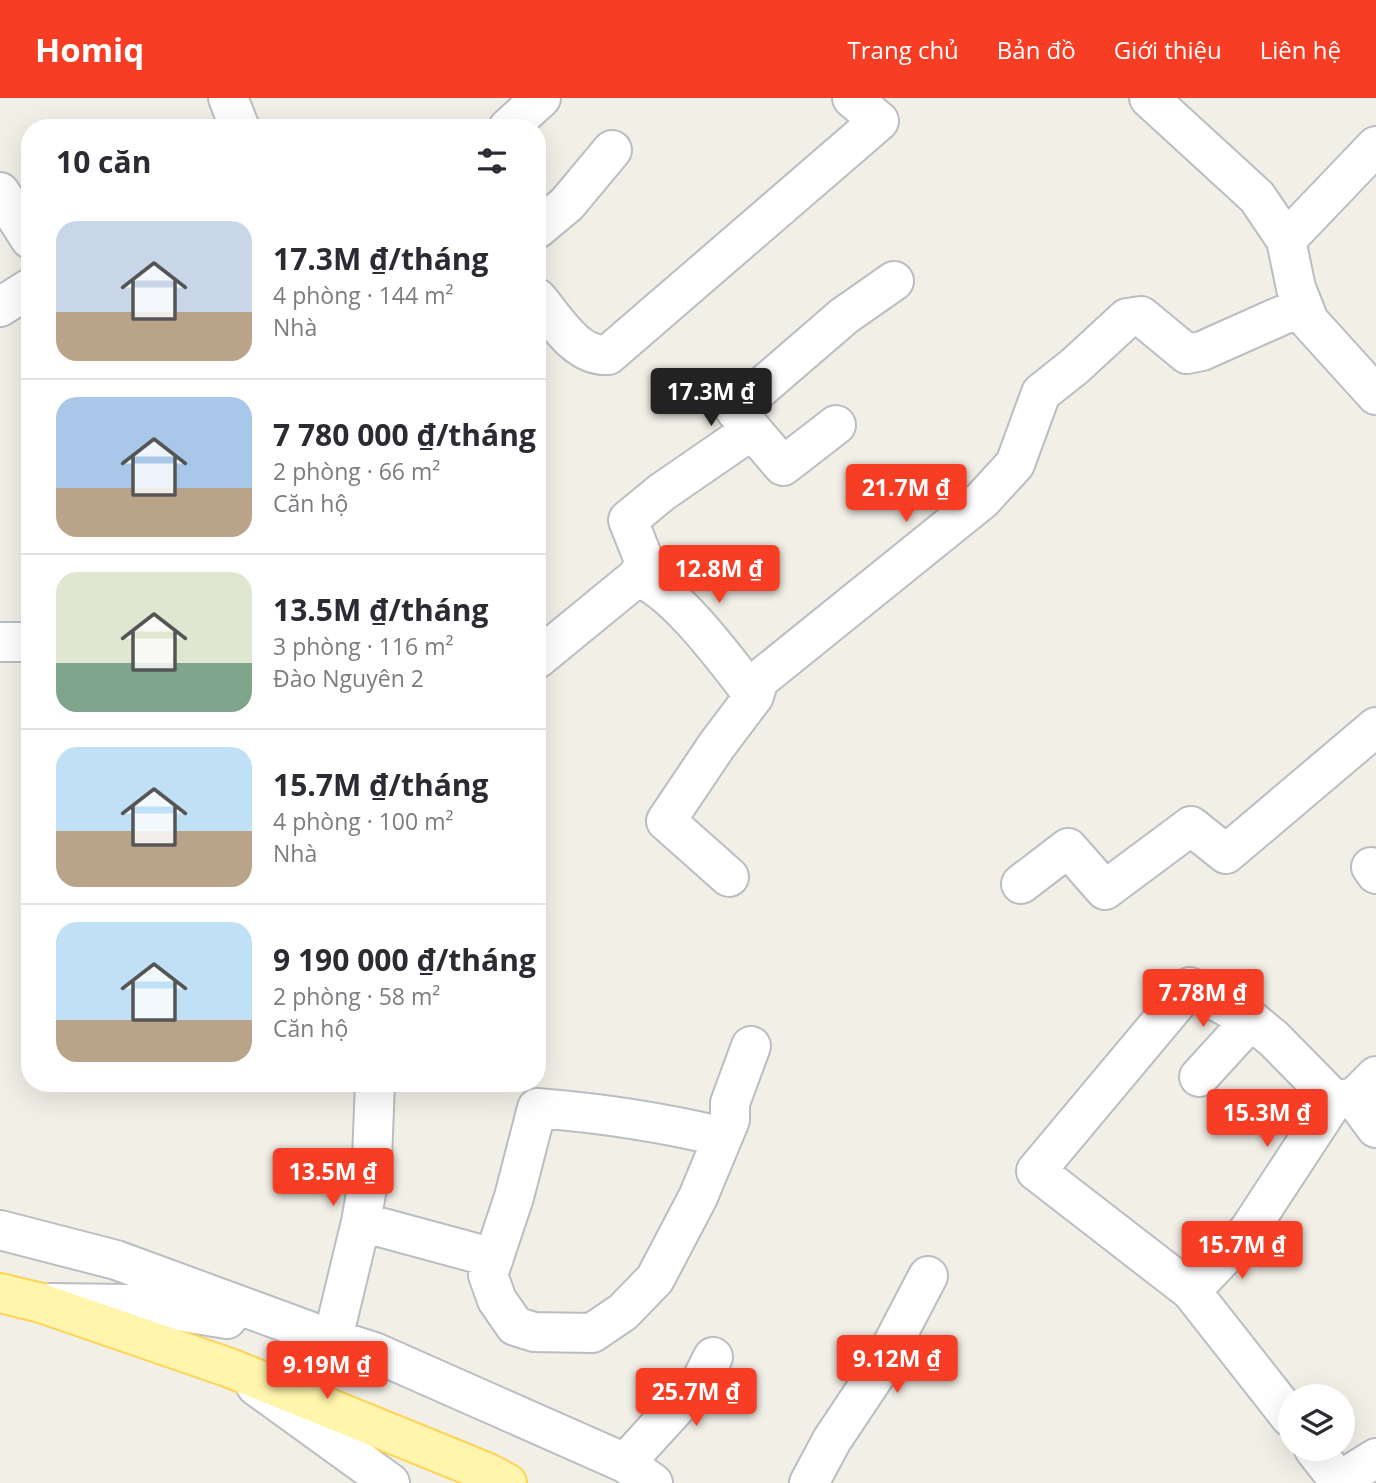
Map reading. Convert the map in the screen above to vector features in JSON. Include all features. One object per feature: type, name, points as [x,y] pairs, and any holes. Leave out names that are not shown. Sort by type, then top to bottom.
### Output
[{"type":"main road","points":[[0,1293],[41,1303],[230,1368],[486,1472],[507,1483]]},
{"type":"street","points":[[518,119],[541,98]]},
{"type":"street","points":[[546,308],[579,347],[597,356],[608,355],[879,121],[852,98]]},
{"type":"street","points":[[1163,102],[1257,197],[1286,240],[1296,288],[1309,321],[1376,395]]},
{"type":"street","points":[[1286,240],[1376,146]]},
{"type":"street","points":[[546,222],[567,204],[612,150]]},
{"type":"street","points":[[0,192],[21,225]]},
{"type":"street","points":[[836,425],[783,466],[735,410],[844,316],[894,281]]},
{"type":"street","points":[[0,307],[21,294]]},
{"type":"street","points":[[729,877],[666,821],[716,745],[754,696],[759,680],[982,500],[1015,464],[1041,393],[1127,318],[1141,316],[1187,354],[1202,351],[1303,306]]},
{"type":"street","points":[[546,652],[637,577],[645,563],[628,520],[662,492],[752,430]]},
{"type":"street","points":[[637,577],[651,582],[699,627],[754,696]]},
{"type":"street","points":[[0,642],[21,642]]},
{"type":"street","points":[[1021,884],[1068,848],[1105,890],[1191,826],[1226,854],[1376,727]]},
{"type":"street","points":[[1191,1291],[1249,1230],[1360,1101],[1251,1020],[1190,987],[1035,1171],[1191,1291],[1278,1402]]},
{"type":"street","points":[[1199,1077],[1251,1020]]},
{"type":"street","points":[[723,1137],[670,1124],[596,1112],[537,1108],[514,1197],[488,1275],[497,1300],[515,1326],[534,1332],[592,1333],[623,1312],[654,1279],[698,1198],[730,1120],[730,1103],[751,1046]]},
{"type":"street","points":[[323,1335],[361,1222],[372,1159],[375,1092]]},
{"type":"street","points":[[361,1222],[494,1258]]},
{"type":"street","points":[[0,1230],[116,1260],[386,1357],[639,1473],[702,1379],[713,1357]]},
{"type":"street","points":[[809,1483],[832,1440],[880,1368],[928,1276]]},
{"type":"street","points":[[41,1303],[134,1304],[323,1335]]},
{"type":"street","points":[[230,1368],[390,1483]]},
{"type":"street","points":[[1323,1461],[1338,1482],[1376,1458]]}]
